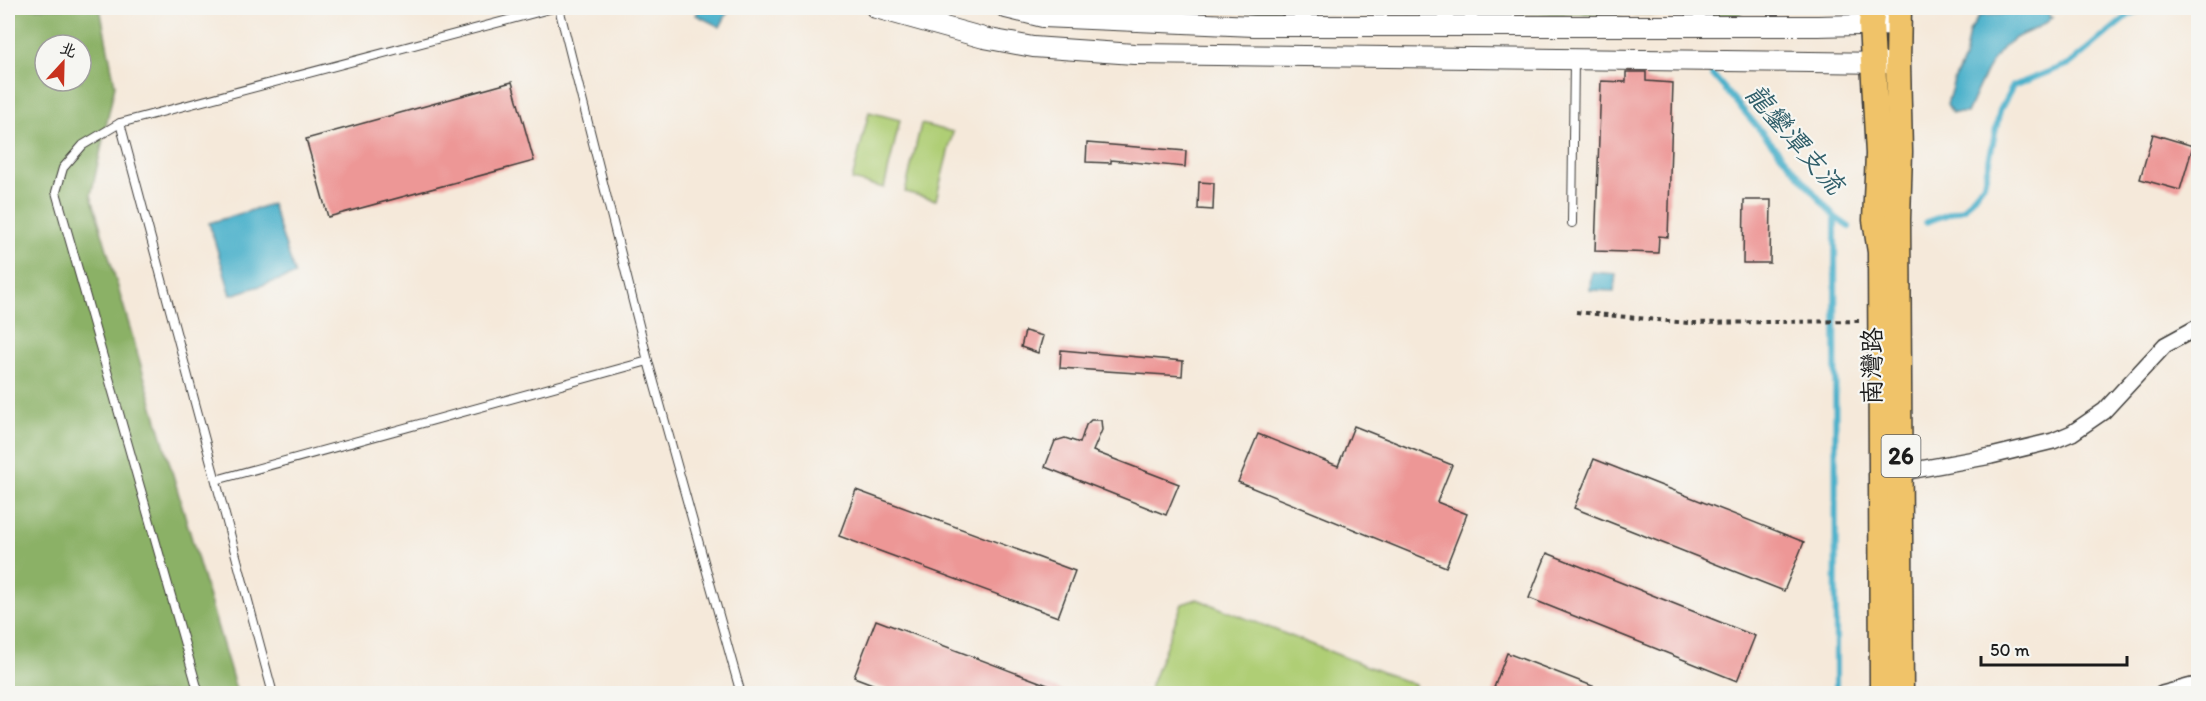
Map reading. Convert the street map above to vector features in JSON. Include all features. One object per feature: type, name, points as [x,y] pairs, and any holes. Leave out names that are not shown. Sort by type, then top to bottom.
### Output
[{"type":"main road","name":"26","points":[[1872,16],[1874,63],[1889,153]]},
{"type":"main road","name":"26","points":[[1886,219],[1889,153],[1898,63],[1899,16]]},
{"type":"main road","name":"南灣路","points":[[1882,693],[1891,474],[1880,321],[1880,252],[1886,219]]},
{"type":"main road","name":"南灣路","points":[[1886,219],[1891,474],[1901,693]]},
{"type":"street","points":[[876,8],[984,38],[1033,47],[1134,54],[1898,63]]},
{"type":"street","points":[[1006,8],[1043,17],[1254,26],[1818,27],[1872,16],[1899,16]]},
{"type":"street","points":[[1891,474],[1991,456],[2053,441],[2072,433],[2104,411],[2165,345],[2199,327]]},
{"type":"street","points":[[2162,693],[2192,686]]},
{"type":"lane","points":[[200,693],[56,192],[63,168],[82,145],[120,123],[553,8]]},
{"type":"lane","points":[[559,8],[648,361],[741,693]]},
{"type":"lane","points":[[1572,223],[1574,58]]},
{"type":"lane","points":[[120,123],[273,693]]},
{"type":"lane","points":[[216,480],[648,361]]},
{"type":"path","points":[[1576,312],[1688,323],[1880,321]]},
{"type":"green space","points":[[8,8],[100,8],[115,85],[91,195],[237,693],[8,693]]},
{"type":"green space","points":[[1102,8],[1741,8],[1741,15],[1158,11]]},
{"type":"green space","points":[[869,112],[900,120],[884,188],[852,180]]},
{"type":"green space","points":[[921,124],[953,132],[936,200],[905,192]]},
{"type":"green space","points":[[1197,599],[1415,685],[1417,693],[1148,693],[1182,604]]},
{"type":"water","points":[[700,8],[730,8],[720,27],[696,15]]},
{"type":"water","points":[[2025,8],[2049,8],[2049,17],[2053,17],[2043,25],[2013,39],[2001,49],[1984,76],[1967,113],[1952,113],[1947,104],[1954,80],[1964,59],[1969,32],[1979,16],[2010,14]]},
{"type":"water","points":[[272,204],[295,275],[231,295],[209,223]]},
{"type":"water","points":[[1591,272],[1616,274],[1614,291],[1590,290]]},
{"type":"building","points":[[1626,72],[1646,72],[1646,81],[1673,83],[1668,237],[1659,236],[1658,253],[1595,251],[1601,81],[1626,82]]},
{"type":"building","points":[[512,82],[534,161],[328,217],[306,139]]},
{"type":"building","points":[[2153,134],[2193,146],[2180,190],[2140,179]]},
{"type":"building","points":[[1087,143],[1186,151],[1185,167],[1111,160],[1111,163],[1086,162]]},
{"type":"building","points":[[1199,182],[1214,183],[1213,210],[1198,209]]},
{"type":"building","points":[[1744,200],[1771,200],[1770,263],[1743,263]]},
{"type":"building","points":[[1025,331],[1043,336],[1038,353],[1021,347]]},
{"type":"building","points":[[1061,350],[1183,361],[1182,376],[1060,368]]},
{"type":"building","points":[[1091,420],[1101,420],[1102,430],[1093,451],[1179,484],[1166,515],[1045,467],[1055,441],[1065,438],[1080,443],[1086,425]]},
{"type":"building","points":[[1354,426],[1452,465],[1437,502],[1467,514],[1446,567],[1238,482],[1258,434],[1338,466]]},
{"type":"building","points":[[1594,459],[1804,542],[1784,591],[1574,508]]},
{"type":"building","points":[[856,490],[1075,571],[1058,617],[839,536]]},
{"type":"building","points":[[1547,553],[1755,636],[1737,681],[1529,598]]},
{"type":"building","points":[[876,620],[1066,693],[896,693],[854,677]]},
{"type":"building","points":[[1507,653],[1608,692],[1492,693]]},
{"type":"waterway","name":"龍鑾潭支流","points":[[1926,222],[1963,209],[1984,184],[2000,110],[2013,86],[2071,63],[2129,15],[2144,8]]},
{"type":"waterway","name":"龍鑾潭支流","points":[[1712,74],[1835,217],[1849,227]]},
{"type":"waterway","points":[[1835,217],[1836,694]]}]
